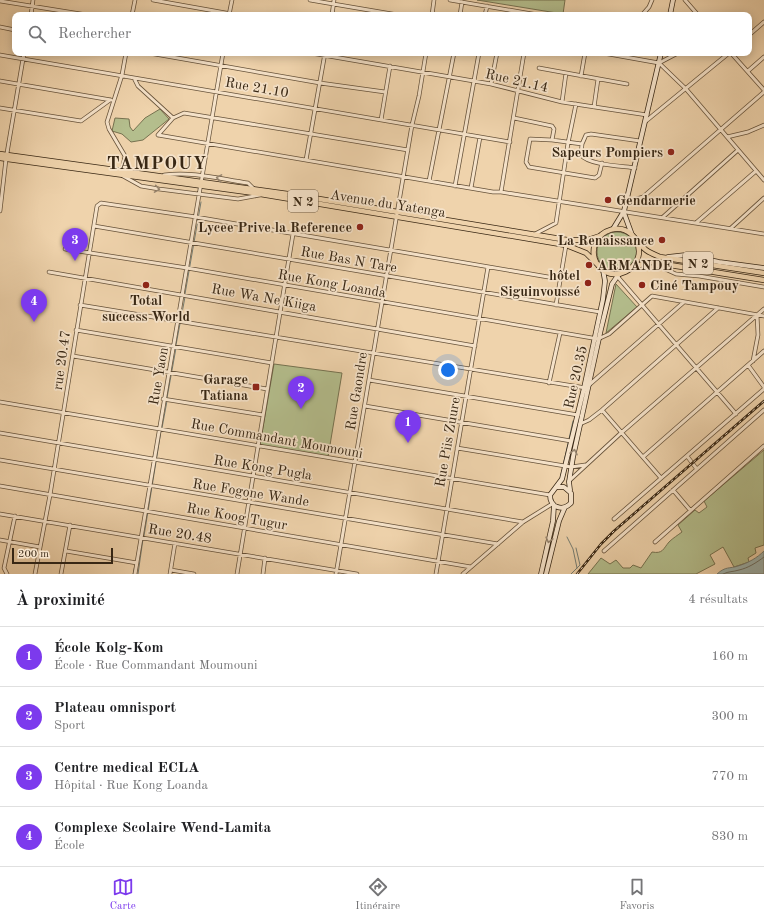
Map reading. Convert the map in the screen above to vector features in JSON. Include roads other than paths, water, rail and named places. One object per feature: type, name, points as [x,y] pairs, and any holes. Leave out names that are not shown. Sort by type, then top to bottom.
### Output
[{"type":"main road","points":[[671,12],[673,0]]},
{"type":"main road","points":[[632,235],[624,230],[612,229],[624,211],[660,56]]},
{"type":"main road","name":"Avenue du Yatenga","points":[[0,154],[6,157]]},
{"type":"main road","name":"Avenue du Yatenga","points":[[0,158],[6,157],[255,190],[516,234],[566,245],[586,253],[598,266]]},
{"type":"main road","name":"Avenue du Yatenga","points":[[121,173],[160,176],[263,194],[396,213]]},
{"type":"main road","points":[[624,211],[632,235]]},
{"type":"main road","name":"N 2","points":[[600,236],[612,229]]},
{"type":"main road","name":"Avenue du Yatenga","points":[[516,234],[535,234],[577,241],[588,240],[600,236]]},
{"type":"main road","name":"N 2","points":[[632,235],[647,251],[665,258],[764,273]]},
{"type":"main road","points":[[598,266],[594,252],[595,243],[600,236]]},
{"type":"main road","points":[[631,269],[639,257],[637,242]]},
{"type":"main road","points":[[665,258],[686,255],[719,262],[764,268]]},
{"type":"main road","name":"N 2","points":[[598,266],[603,270],[618,275],[642,264],[651,262],[764,280]]},
{"type":"main road","name":"Rue 20.35","points":[[557,487],[562,479],[586,387],[596,339],[604,286],[603,270]]},
{"type":"main road","name":"Rue 20.35","points":[[596,339],[612,284],[618,275]]},
{"type":"main road","name":"Rue 20.35","points":[[570,490],[569,482],[571,467],[580,424],[579,416]]},
{"type":"main road","points":[[541,574],[553,521],[553,505],[550,495],[557,487],[564,487],[570,490],[572,500],[565,507],[559,521],[546,574]]},
{"type":"main road","points":[[553,505],[559,508],[565,507]]},
{"type":"street","points":[[31,12],[33,0]]},
{"type":"street","points":[[132,12],[134,0]]},
{"type":"street","points":[[153,0],[218,12]]},
{"type":"street","points":[[229,12],[232,0]]},
{"type":"street","points":[[310,0],[334,2],[383,12]]},
{"type":"street","points":[[432,12],[434,0]]},
{"type":"street","points":[[450,0],[520,12]]},
{"type":"street","points":[[645,12],[652,0]]},
{"type":"street","points":[[685,0],[695,12]]},
{"type":"street","points":[[0,1],[66,12]]},
{"type":"street","points":[[332,12],[334,2]]},
{"type":"street","points":[[460,12],[462,2]]},
{"type":"street","points":[[486,12],[487,6]]},
{"type":"street","points":[[752,32],[764,22]]},
{"type":"street","points":[[0,27],[12,29]]},
{"type":"street","name":"Rue 21.10","points":[[0,55],[510,142]]},
{"type":"street","points":[[0,211],[6,157],[24,56]]},
{"type":"street","points":[[125,56],[122,76],[112,100],[107,122],[109,129],[125,156],[121,173],[141,186],[238,199],[263,194]]},
{"type":"street","points":[[166,56],[320,83],[385,92]]},
{"type":"street","name":"Rue Yaon","points":[[135,574],[164,399],[204,176],[223,56]]},
{"type":"street","points":[[306,160],[312,134],[325,56]]},
{"type":"street","name":"Rue 21.14","points":[[336,56],[491,84],[562,102],[647,115]]},
{"type":"street","name":"Rue Gaondre","points":[[336,572],[351,493],[387,277],[396,213],[426,56]]},
{"type":"street","points":[[429,181],[454,56]]},
{"type":"street","points":[[456,186],[478,56]]},
{"type":"street","points":[[491,84],[496,56]]},
{"type":"street","points":[[502,192],[524,56]]},
{"type":"street","points":[[581,76],[584,56]]},
{"type":"street","points":[[620,56],[659,63],[686,90],[764,180]]},
{"type":"street","points":[[659,63],[672,56]]},
{"type":"street","points":[[646,121],[726,56]]},
{"type":"street","points":[[626,202],[643,197],[764,91],[748,71],[733,56]]},
{"type":"street","points":[[748,71],[764,57]]},
{"type":"street","points":[[381,120],[390,66]]},
{"type":"street","points":[[539,68],[627,84]]},
{"type":"street","points":[[562,102],[566,73]]},
{"type":"street","points":[[134,78],[138,86],[173,118]]},
{"type":"street","points":[[594,107],[598,78]]},
{"type":"street","points":[[0,81],[112,100]]},
{"type":"street","points":[[0,108],[81,121],[112,100]]},
{"type":"street","points":[[535,234],[556,222],[568,143],[576,104]]},
{"type":"street","points":[[408,150],[184,113],[173,118],[158,135],[456,186],[697,222],[764,234]]},
{"type":"street","points":[[514,118],[552,126],[554,129],[552,140]]},
{"type":"street","points":[[727,137],[748,132],[764,125]]},
{"type":"street","points":[[634,168],[602,163],[583,158],[581,155],[582,144],[586,135],[591,134],[640,141]]},
{"type":"street","points":[[471,188],[480,137]]},
{"type":"street","points":[[582,144],[530,139],[526,162],[529,166],[595,178],[599,175],[602,163]]},
{"type":"street","points":[[663,217],[738,150]]},
{"type":"street","points":[[697,222],[756,171]]},
{"type":"street","points":[[160,176],[176,174],[204,176],[248,183],[255,190]]},
{"type":"street","points":[[731,228],[764,198]]},
{"type":"street","name":"rue 20.47","points":[[35,574],[59,443],[97,206],[101,203],[196,217]]},
{"type":"street","points":[[196,217],[560,279]]},
{"type":"street","name":"Rue Bas N Tare","points":[[94,226],[556,306],[600,312]]},
{"type":"street","points":[[237,574],[286,286],[293,234]]},
{"type":"street","points":[[556,306],[566,245]]},
{"type":"street","name":"Rue Kong Loanda","points":[[65,249],[187,268],[596,339]]},
{"type":"street","points":[[651,262],[660,268],[685,276],[699,276],[764,288]]},
{"type":"street","name":"Rue Piis Zuure","points":[[436,574],[488,267]]},
{"type":"street","points":[[684,268],[683,272],[685,276]]},
{"type":"street","name":"Rue Wa Ne Kiiga","points":[[49,272],[183,294],[475,346]]},
{"type":"street","points":[[618,275],[641,304],[736,414]]},
{"type":"street","points":[[596,339],[609,334],[641,304],[652,296],[764,316]]},
{"type":"street","points":[[80,305],[178,320],[470,371],[586,387],[684,302]]},
{"type":"street","points":[[580,424],[589,420],[602,410],[718,308]]},
{"type":"street","points":[[569,482],[585,465],[621,433],[764,309]]},
{"type":"street","points":[[753,361],[758,335],[757,315]]},
{"type":"street","points":[[76,330],[272,363]]},
{"type":"street","points":[[550,383],[560,333]]},
{"type":"street","points":[[643,457],[764,351]]},
{"type":"street","points":[[73,356],[268,389]]},
{"type":"street","points":[[614,519],[764,388],[748,365]]},
{"type":"street","points":[[369,380],[579,416]]},
{"type":"street","points":[[164,399],[263,415]]},
{"type":"street","name":"Rue Commandant Moumouni","points":[[0,402],[550,495]]},
{"type":"street","points":[[365,406],[571,441]]},
{"type":"street","points":[[602,410],[661,478]]},
{"type":"street","points":[[604,551],[696,468],[764,410]]},
{"type":"street","name":"Rue Kong Pugla","points":[[0,433],[522,522]]},
{"type":"street","points":[[655,542],[764,446]]},
{"type":"street","points":[[457,448],[571,467],[585,465]]},
{"type":"street","points":[[687,456],[696,468]]},
{"type":"street","name":"Rue Fogone Wande","points":[[0,460],[498,544]]},
{"type":"street","name":"Rue Koog Tugur","points":[[0,486],[471,567]]},
{"type":"street","points":[[673,490],[690,510]]},
{"type":"street","points":[[463,574],[522,522],[553,505]]},
{"type":"street","name":"Rue 20.48","points":[[0,514],[265,558],[336,572],[357,574]]},
{"type":"street","points":[[7,574],[4,568],[15,516]]},
{"type":"street","points":[[61,574],[70,525]]},
{"type":"street","points":[[0,540],[40,547]]},
{"type":"street","points":[[170,574],[175,543]]},
{"type":"street","points":[[66,551],[137,563]]},
{"type":"street","points":[[263,574],[265,558]]},
{"type":"street","points":[[0,567],[4,568]]},
{"type":"street","points":[[171,570],[194,574]]},
{"type":"water","points":[[764,551],[764,574],[717,574],[725,569],[749,562]]},
{"type":"waterway","points":[[185,294],[201,202]]},
{"type":"waterway","points":[[176,345],[185,297]]},
{"type":"waterway","points":[[167,398],[176,348]]},
{"type":"waterway","points":[[162,428],[167,401]]},
{"type":"waterway","points":[[560,479],[573,421]]},
{"type":"waterway","points":[[144,536],[161,431]]},
{"type":"waterway","points":[[567,537],[573,549],[577,568]]},
{"type":"waterway","points":[[138,574],[143,539]]},
{"type":"waterway","points":[[571,574],[580,565],[576,548]]},
{"type":"waterway","points":[[133,574],[135,565]]},
{"type":"railway","points":[[577,574],[601,544],[614,531],[764,401]]},
{"type":"place","name":"Sapeurs Pompiers","points":[[671,152]]},
{"type":"place","name":"Gendarmerie","points":[[608,200]]},
{"type":"place","name":"Lycee Prive la Reference","points":[[360,227]]},
{"type":"place","name":"La Renaissance","points":[[662,240]]},
{"type":"place","name":"Centre medical ECLA","points":[[75,261]]},
{"type":"place","name":"ARMANDE","points":[[589,265]]},
{"type":"place","name":"hôtel Siguinvoussé","points":[[588,283]]},
{"type":"place","name":"Total success World","points":[[146,285]]},
{"type":"place","name":"Ciné Tampouy","points":[[642,285]]},
{"type":"place","name":"Complexe Scolaire Wend-Lamita","points":[[34,322]]},
{"type":"place","name":"Garage Tatiana","points":[[256,387]]},
{"type":"place","name":"Plateau omnisport","points":[[301,409]]},
{"type":"place","name":"École Kolg-Kom","points":[[408,443]]},
{"type":"district","name":"TAMPOUY","points":[[157,163]]}]
